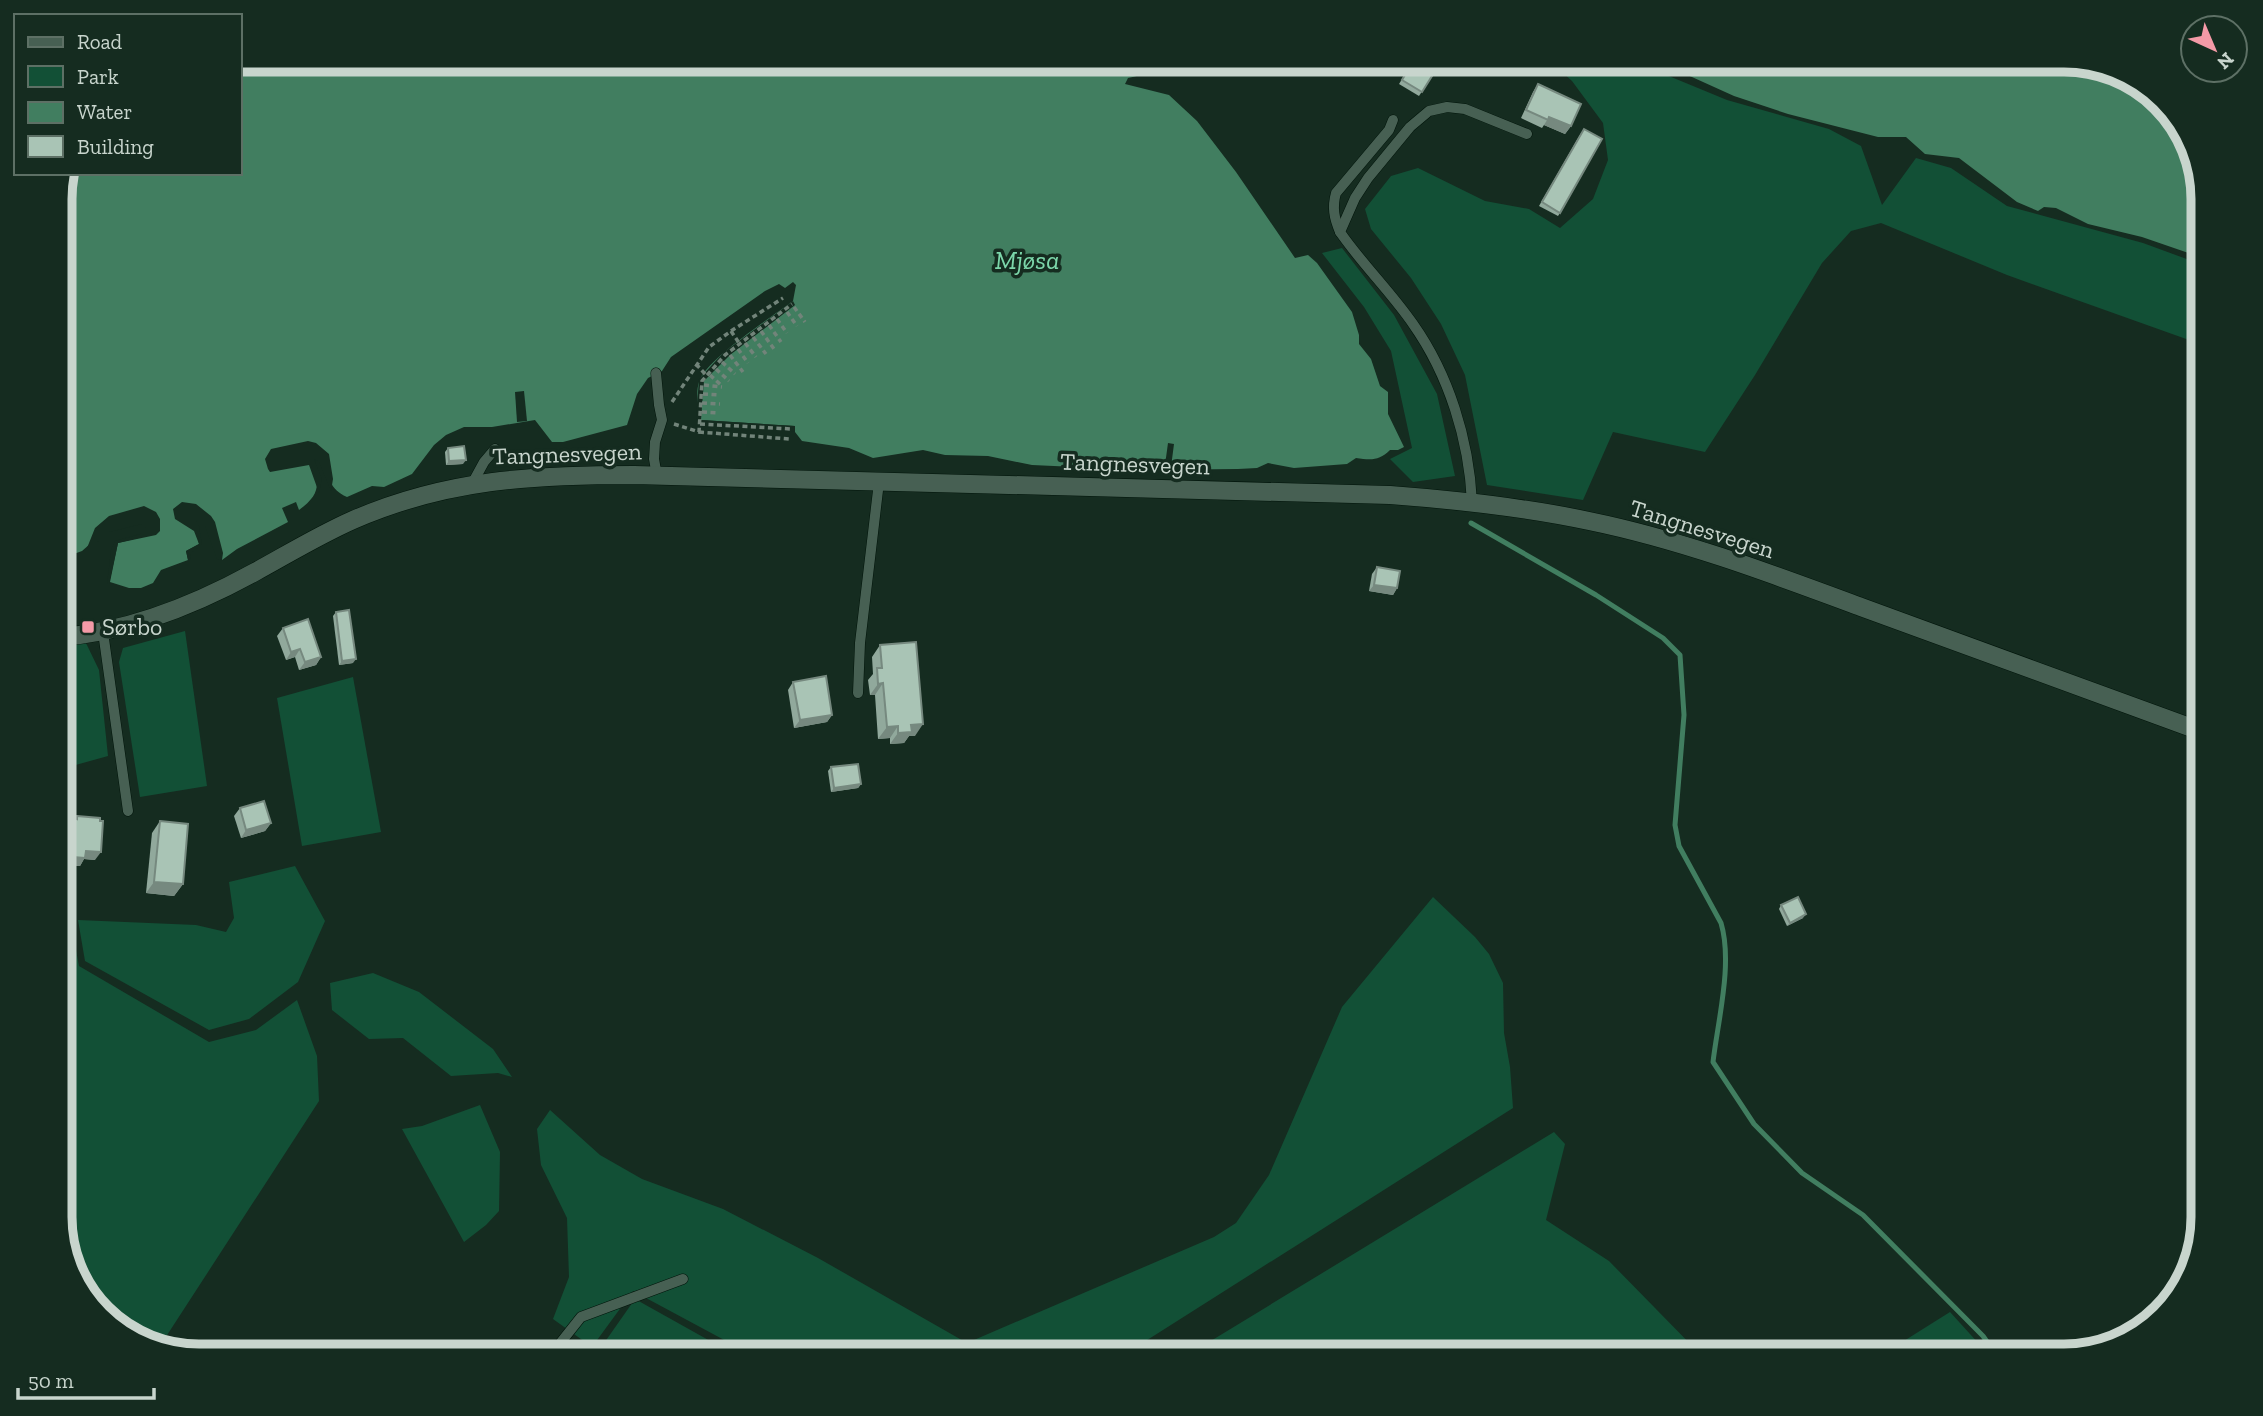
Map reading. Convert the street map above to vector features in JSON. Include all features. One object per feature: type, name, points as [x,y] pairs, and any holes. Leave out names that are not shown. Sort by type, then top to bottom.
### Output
[{"type":"main road","name":"Tangnesvegen","points":[[72,636],[103,632],[158,616],[203,598],[304,543],[410,499],[472,484],[531,477],[657,476],[1390,495],[1472,502],[1592,521],[1689,547],[1830,595],[2191,728]]},
{"type":"lane","points":[[1339,232],[1368,178],[1410,127],[1429,111],[1447,107],[1465,109],[1527,134]]},
{"type":"lane","points":[[1393,120],[1389,130],[1336,193],[1334,219],[1339,232],[1415,327],[1439,370],[1467,453],[1472,502]]},
{"type":"lane","points":[[656,373],[662,420],[655,442],[657,476]]},
{"type":"lane","points":[[472,484],[475,475],[495,449]]},
{"type":"lane","points":[[858,693],[860,643],[879,482]]},
{"type":"lane","points":[[103,632],[128,811]]},
{"type":"lane","points":[[560,1344],[581,1317],[683,1279]]},
{"type":"path","points":[[783,298],[709,347],[662,420],[699,432],[789,439]]},
{"type":"path","points":[[699,432],[702,381],[725,355],[793,305],[805,322]]},
{"type":"path","points":[[787,312],[797,326]]},
{"type":"path","points":[[777,319],[787,333]]},
{"type":"path","points":[[769,325],[781,342]]},
{"type":"path","points":[[731,331],[748,363]]},
{"type":"path","points":[[761,331],[774,348]]},
{"type":"path","points":[[753,337],[766,354]]},
{"type":"path","points":[[745,343],[756,357]]},
{"type":"path","points":[[730,355],[743,372]]},
{"type":"path","points":[[722,362],[735,374]]},
{"type":"path","points":[[696,364],[721,386],[704,385]]},
{"type":"path","points":[[716,369],[729,381]]},
{"type":"path","points":[[703,394],[720,396]]},
{"type":"path","points":[[702,403],[720,404]]},
{"type":"path","points":[[702,412],[719,414]]},
{"type":"path","points":[[700,424],[792,429]]},
{"type":"green space","points":[[1562,72],[1659,72],[1727,100],[1829,129],[1861,146],[1882,205],[1916,158],[1951,168],[2007,206],[2143,243],[2191,261],[2191,341],[2007,275],[1881,223],[1851,231],[1822,263],[1705,452],[1613,432],[1583,500],[1487,485],[1465,375],[1441,324],[1411,278],[1371,229],[1365,209],[1391,176],[1418,168],[1485,201],[1529,209],[1560,228],[1593,199],[1608,160],[1603,123]]},
{"type":"green space","points":[[1342,248],[1394,315],[1437,394],[1455,476],[1413,482],[1390,459],[1412,448],[1391,351],[1364,307],[1322,253]]},
{"type":"green space","points":[[185,631],[207,786],[140,797],[119,662],[123,648]]},
{"type":"green space","points":[[85,641],[99,670],[108,756],[72,766],[72,643]]},
{"type":"green space","points":[[353,677],[381,832],[302,846],[277,698]]},
{"type":"green space","points":[[295,866],[325,921],[298,982],[249,1019],[209,1030],[85,961],[78,920],[196,925],[226,932],[234,918],[229,882]]},
{"type":"green space","points":[[1433,897],[1489,954],[1503,983],[1504,1033],[1513,1108],[1141,1344],[732,1344],[633,1291],[594,1344],[588,1344],[553,1319],[569,1277],[567,1218],[541,1165],[537,1129],[550,1110],[600,1155],[642,1179],[723,1209],[818,1258],[967,1343],[1214,1237],[1236,1223],[1269,1175],[1342,1007]]},
{"type":"green space","points":[[72,930],[79,966],[209,1042],[256,1030],[297,1000],[317,1056],[319,1101],[164,1339],[150,1335],[122,1318],[109,1307],[89,1281],[74,1242]]},
{"type":"green space","points":[[373,973],[419,992],[493,1049],[512,1077],[498,1073],[451,1076],[403,1038],[369,1039],[332,1010],[330,983]]},
{"type":"green space","points":[[480,1105],[500,1152],[499,1211],[464,1242],[402,1129],[422,1126]]},
{"type":"green space","points":[[1554,1132],[1565,1144],[1546,1220],[1609,1261],[1690,1344],[1206,1344]]},
{"type":"green space","points":[[635,1299],[716,1344],[603,1344]]},
{"type":"green space","points":[[1950,1312],[1979,1344],[1899,1344]]},
{"type":"water","name":"Mjøsa","points":[[242,72],[1144,72],[1128,78],[1125,84],[1169,95],[1197,121],[1295,258],[1308,255],[1317,263],[1352,312],[1359,344],[1371,359],[1380,386],[1388,392],[1388,414],[1404,447],[1390,450],[1374,459],[1356,458],[1347,464],[1294,468],[1268,463],[1257,468],[1141,470],[1032,465],[988,456],[945,455],[923,450],[873,458],[849,448],[802,441],[795,432],[795,426],[701,420],[697,392],[704,373],[726,351],[793,301],[796,285],[793,282],[785,288],[779,284],[765,291],[671,357],[662,371],[648,378],[637,394],[627,425],[563,442],[552,442],[535,420],[492,427],[464,427],[446,435],[434,445],[412,474],[384,487],[372,486],[347,497],[333,486],[322,460],[304,453],[276,463],[311,460],[316,475],[317,488],[306,504],[299,510],[296,502],[282,508],[288,522],[222,560],[208,524],[194,517],[199,544],[186,551],[188,560],[161,570],[153,583],[141,588],[129,588],[110,582],[118,543],[148,533],[145,520],[107,529],[82,551],[72,555],[72,191],[74,175],[242,175]]},
{"type":"water","points":[[1681,72],[2064,72],[2113,81],[2148,103],[2170,128],[2178,143],[2189,174],[2191,191],[2191,254],[2142,237],[2088,224],[2056,208],[2044,207],[2038,211],[2017,202],[1959,158],[1925,154],[1906,137],[1878,137],[1788,114],[1734,96]]},
{"type":"pier","points":[[793,301],[795,305],[730,355],[704,381],[701,420],[795,426],[795,432],[791,429],[699,423],[696,419],[699,379],[724,352]]},
{"type":"pier","points":[[524,391],[527,421],[517,422],[515,392]]},
{"type":"pier","points":[[308,441],[316,443],[329,454],[333,479],[331,491],[319,462],[314,459],[322,479],[319,493],[309,465],[270,472],[268,469],[265,459],[271,449]]},
{"type":"pier","points":[[1168,443],[1174,444],[1171,467],[1177,472],[1149,473],[1150,466],[1165,465]]},
{"type":"pier","points":[[182,502],[196,504],[211,516],[223,553],[222,560],[217,559],[205,526],[198,520],[196,521],[202,545],[190,554],[191,559],[188,560],[186,551],[199,544],[194,531],[175,519],[173,509]]},
{"type":"pier","points":[[144,506],[156,512],[160,519],[160,531],[156,535],[118,543],[107,584],[111,550],[115,541],[140,534],[146,527],[142,524],[109,532],[89,550],[87,548],[95,528],[109,516]]},
{"type":"building","points":[[1407,72],[1426,72],[1432,76],[1422,92],[1402,80]]},
{"type":"building","points":[[1538,84],[1581,104],[1571,126],[1526,110]]},
{"type":"building","points":[[1584,129],[1602,139],[1560,213],[1542,202]]},
{"type":"building","points":[[464,446],[466,460],[449,461],[448,448]]},
{"type":"building","points":[[1377,567],[1400,571],[1397,588],[1374,585]]},
{"type":"building","points":[[349,610],[356,659],[342,661],[336,612]]},
{"type":"building","points":[[308,619],[321,657],[305,662],[300,649],[291,652],[283,628]]},
{"type":"building","points":[[916,642],[923,724],[911,725],[912,732],[898,733],[898,726],[887,727],[883,683],[878,684],[877,668],[882,668],[880,645]]},
{"type":"building","points":[[826,676],[832,715],[800,720],[793,682]]},
{"type":"building","points":[[858,764],[861,784],[834,788],[831,767]]},
{"type":"building","points":[[264,801],[271,823],[246,830],[240,808]]},
{"type":"building","points":[[77,816],[100,818],[100,821],[103,821],[101,852],[86,851],[85,858],[72,857],[74,818],[77,819]]},
{"type":"building","points":[[160,821],[188,824],[183,884],[154,882]]},
{"type":"building","points":[[1798,897],[1806,914],[1790,923],[1781,905]]},
{"type":"waterway","points":[[1471,523],[1596,595],[1663,638],[1680,655],[1684,715],[1675,825],[1679,846],[1721,923],[1726,956],[1713,1062],[1754,1124],[1802,1173],[1863,1215],[1989,1344]]},
{"type":"place","name":"Sørbo","points":[[88,627]]}]
